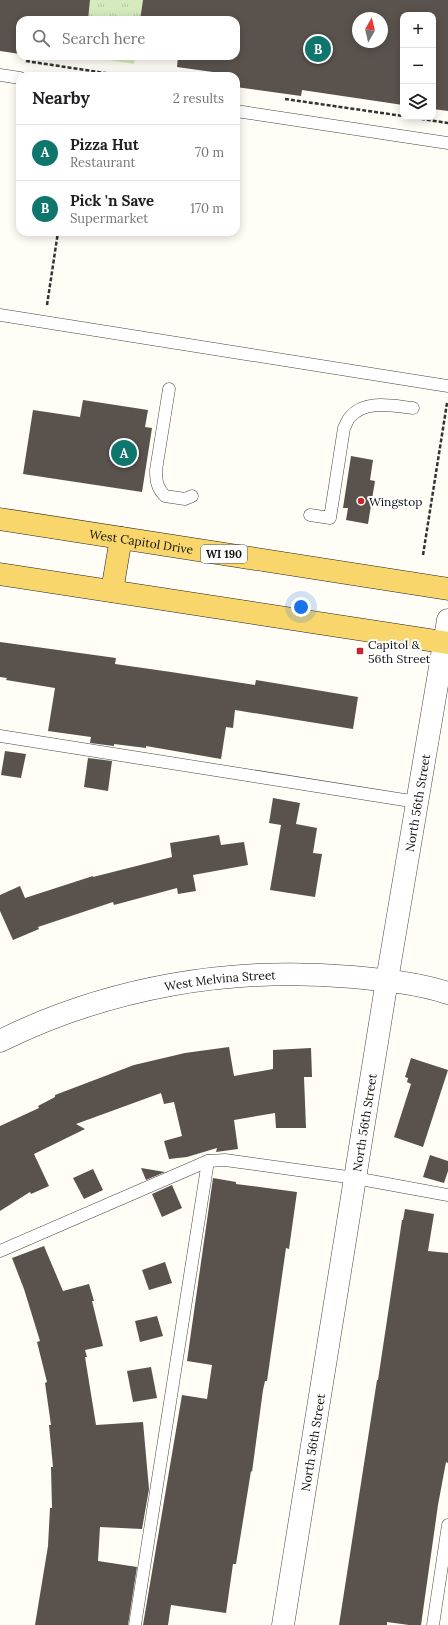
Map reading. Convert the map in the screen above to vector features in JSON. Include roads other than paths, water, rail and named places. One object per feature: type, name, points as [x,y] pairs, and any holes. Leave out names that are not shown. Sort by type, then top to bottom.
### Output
[{"type":"main road","name":"West Capitol Drive","points":[[0,519],[448,588]]},
{"type":"main road","points":[[112,591],[121,538]]},
{"type":"main road","points":[[0,574],[446,643]]},
{"type":"street","name":"North 56th Street","points":[[283,1625],[387,980],[446,643],[448,620]]},
{"type":"street","name":"West Melvina Street","points":[[0,1041],[19,1031],[72,1010],[115,997],[205,978],[249,974],[294,973],[387,980],[429,987],[448,993]]},
{"type":"lane","points":[[0,75],[16,77]]},
{"type":"lane","points":[[240,112],[448,143]]},
{"type":"lane","points":[[0,315],[448,386]]},
{"type":"lane","points":[[169,389],[156,470],[156,481],[159,490],[165,496],[185,499],[192,496]]},
{"type":"lane","points":[[310,515],[330,518],[344,428],[350,417],[358,411],[372,405],[413,408]]},
{"type":"lane","points":[[0,736],[417,802]]},
{"type":"lane","points":[[0,1251],[208,1161],[225,1160],[355,1178],[448,1195]]},
{"type":"lane","points":[[135,1625],[208,1161]]},
{"type":"lane","points":[[433,1625],[448,1525]]},
{"type":"place","name":"Pick 'n Save","points":[[318,49]]},
{"type":"place","name":"Pizza Hut","points":[[124,453]]},
{"type":"place","name":"Wingstop","points":[[361,501]]},
{"type":"place","name":"Capitol & 56th Street","points":[[360,651]]}]
